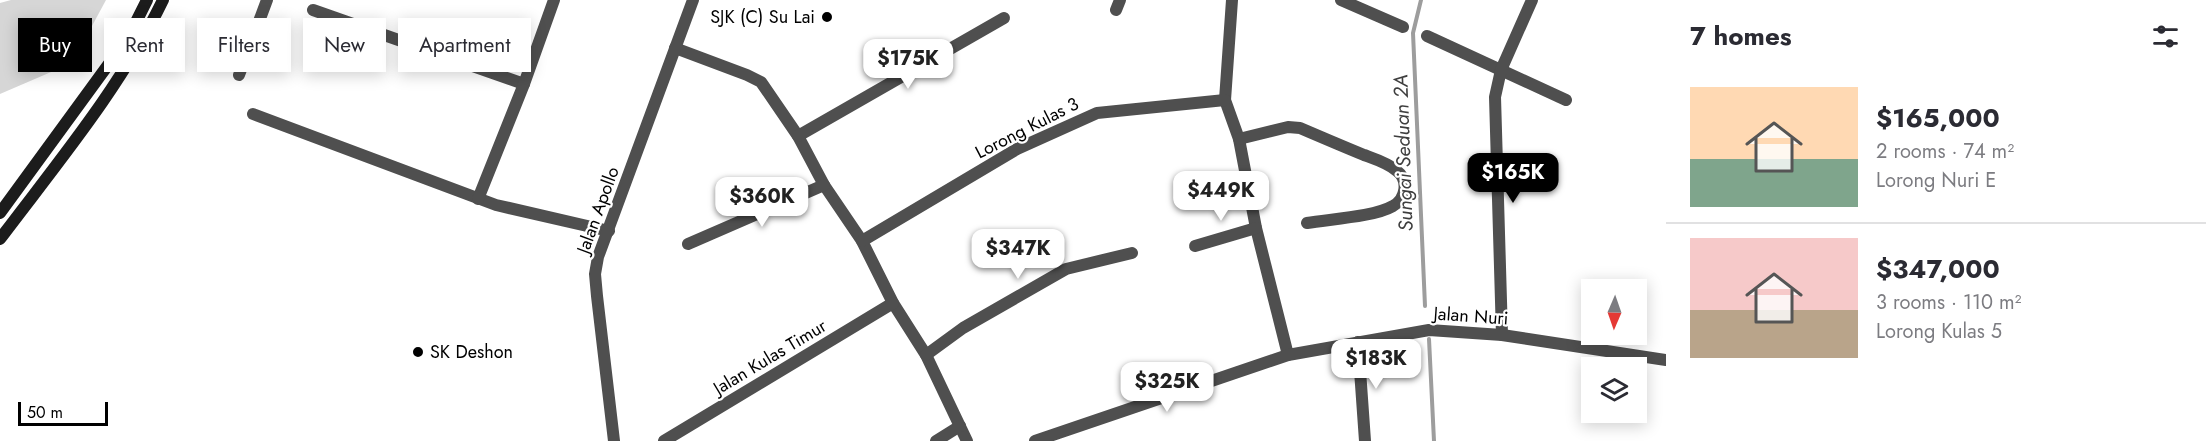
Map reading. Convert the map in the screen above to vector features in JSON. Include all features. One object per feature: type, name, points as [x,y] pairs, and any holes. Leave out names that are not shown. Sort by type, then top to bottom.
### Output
[{"type":"street","points":[[0,213],[119,50],[147,0]]},
{"type":"street","points":[[0,239],[137,53],[163,0]]},
{"type":"street","points":[[239,75],[267,0]]},
{"type":"street","points":[[478,199],[524,84],[554,0]]},
{"type":"street","name":"Jalan Apollo","points":[[614,441],[595,274],[598,257],[693,0]]},
{"type":"street","points":[[1232,0],[1226,100],[1239,140],[1256,228],[1288,355]]},
{"type":"street","points":[[1341,0],[1403,27]]},
{"type":"street","points":[[1502,335],[1495,97],[1501,70],[1532,0]]},
{"type":"street","points":[[313,10],[524,84]]},
{"type":"street","points":[[798,136],[1004,18]]},
{"type":"street","points":[[1427,36],[1566,100]]},
{"type":"street","points":[[675,48],[761,82],[798,136],[824,185],[862,242],[893,303],[926,354],[967,441]]},
{"type":"street","name":"Lorong Kulas 3","points":[[862,242],[1017,148],[1097,112],[1226,100]]},
{"type":"street","points":[[253,114],[496,205],[609,231]]},
{"type":"street","points":[[1239,140],[1288,127],[1299,128],[1383,163],[1399,172],[1404,181],[1402,199],[1396,205],[1383,211],[1307,223]]},
{"type":"street","points":[[688,244],[824,185]]},
{"type":"street","points":[[1195,246],[1256,228]]},
{"type":"street","points":[[926,354],[963,328],[1066,269],[1132,253]]},
{"type":"street","name":"Jalan Kulas Timur","points":[[664,441],[893,303]]},
{"type":"street","name":"Jalan Nuri","points":[[1035,441],[1288,355],[1430,330],[1502,335],[1666,360]]},
{"type":"street","points":[[1358,342],[1365,441]]},
{"type":"street","points":[[936,441],[960,426]]},
{"type":"shaded area","points":[[11,0],[106,0],[92,26],[92,18],[18,18],[18,72],[51,72],[0,94],[0,3]]},
{"type":"waterway","name":"Sungai Seduan 2A","points":[[1421,0],[1413,33],[1425,306]]},
{"type":"waterway","points":[[1429,339],[1434,441]]},
{"type":"place","name":"SJK (C) Su Lai","points":[[827,17]]},
{"type":"place","name":"SK Deshon","points":[[418,352]]}]
